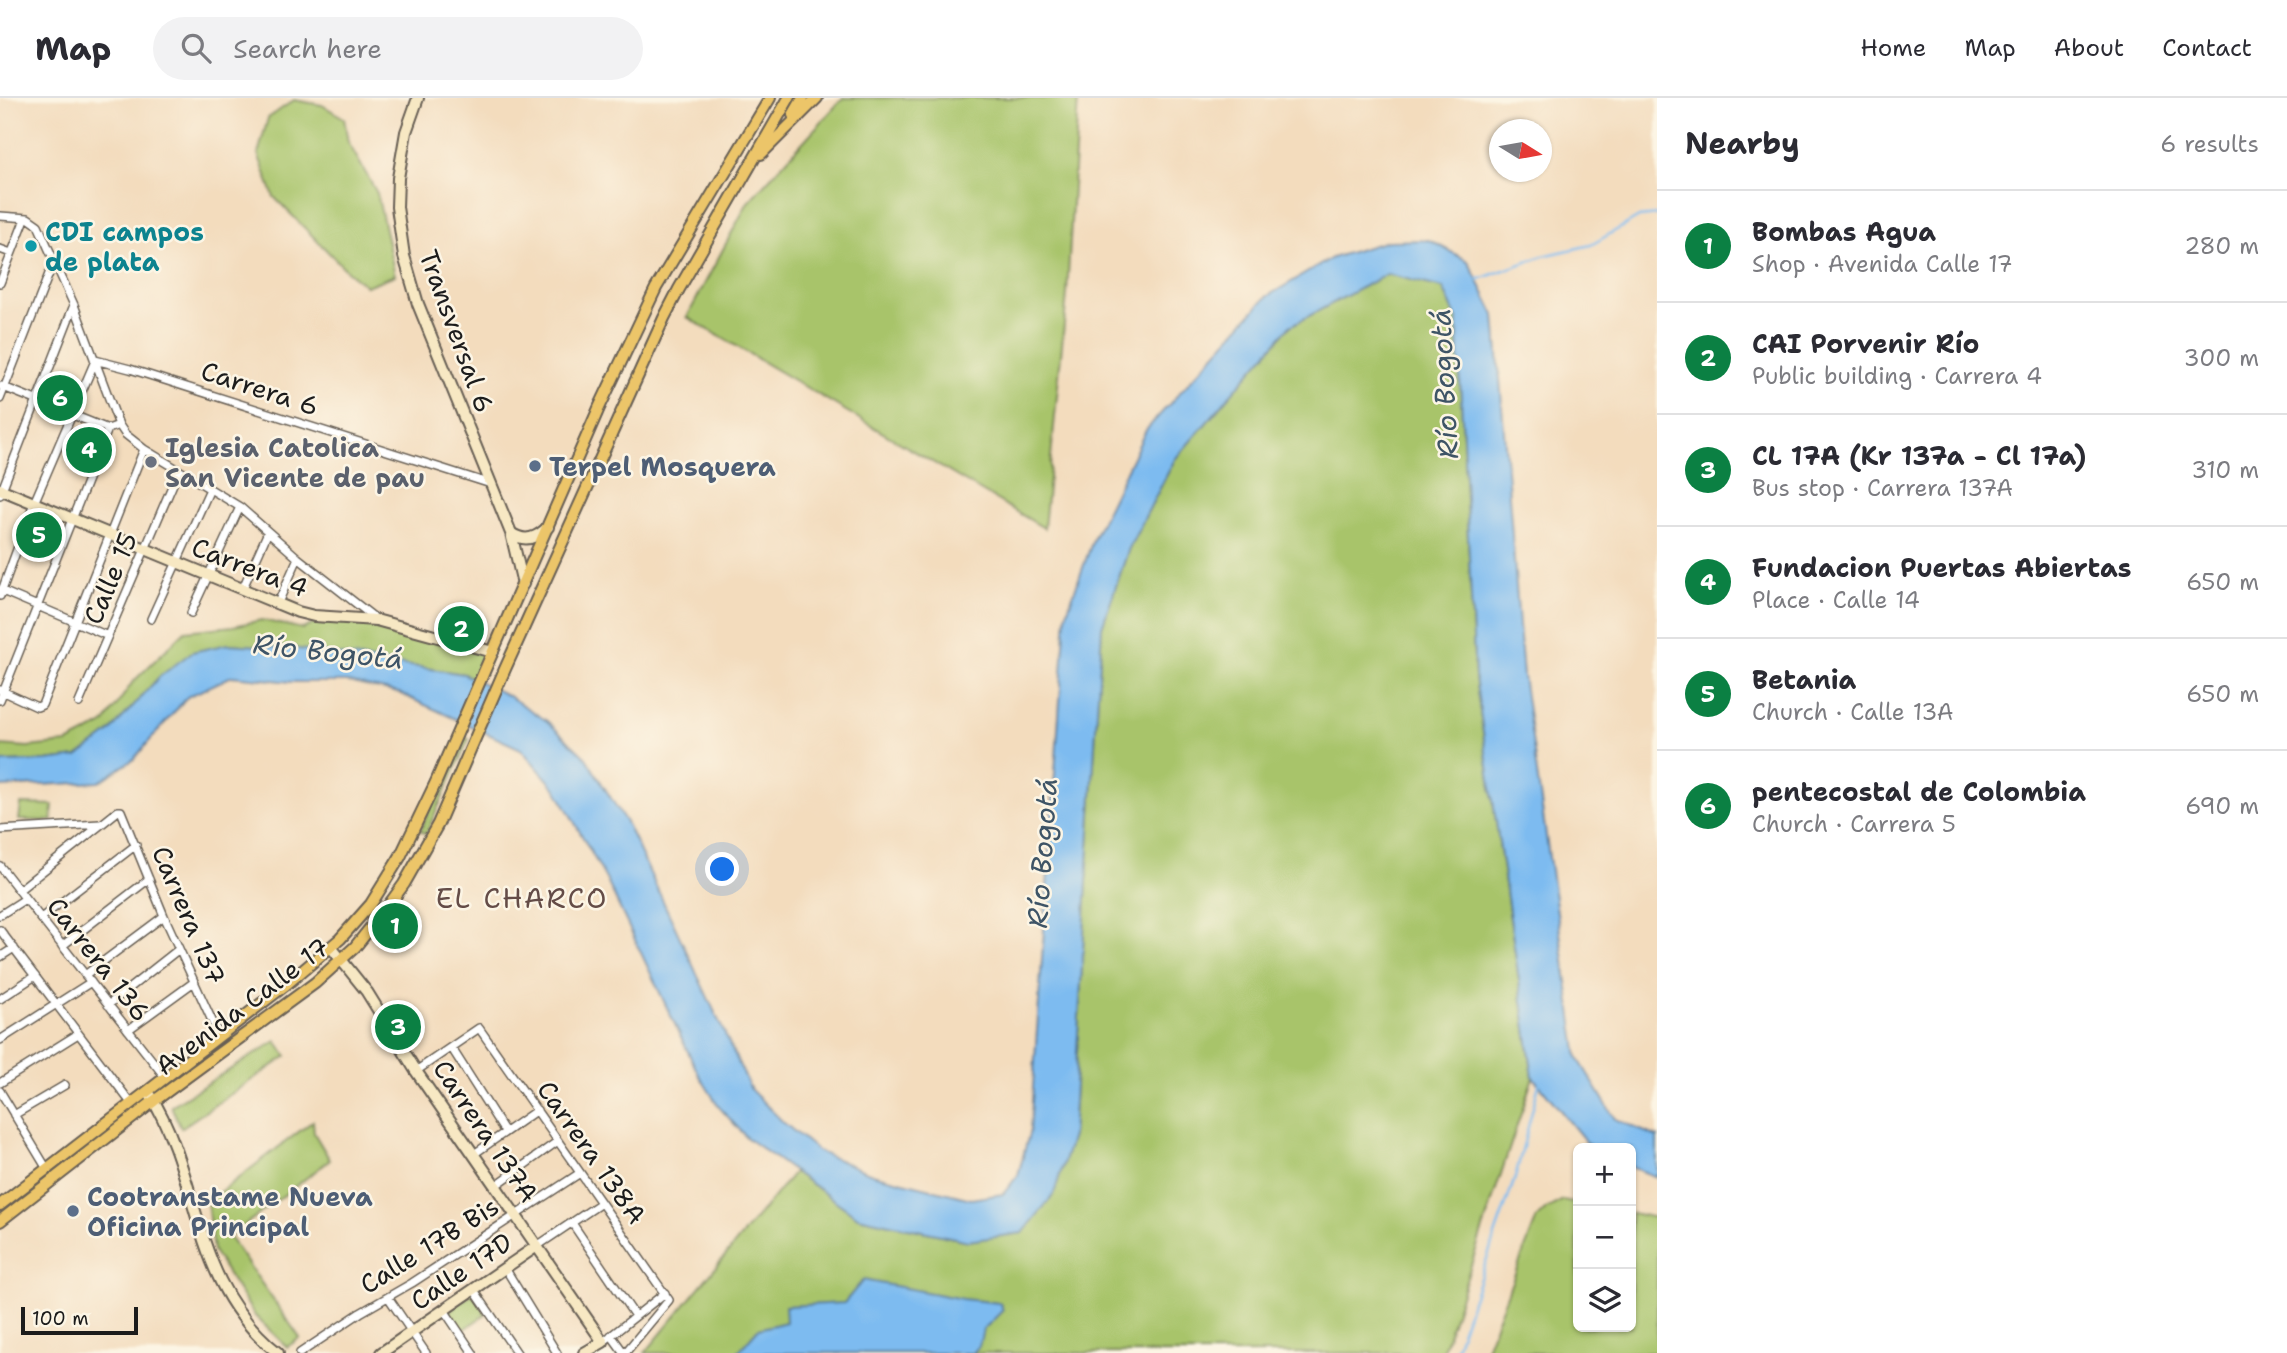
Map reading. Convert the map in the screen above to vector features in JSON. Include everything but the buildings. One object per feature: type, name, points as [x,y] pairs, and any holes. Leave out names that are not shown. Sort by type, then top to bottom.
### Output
[{"type":"main road","name":"Avenida Calle 17","points":[[0,1205],[331,947],[371,904],[407,842],[656,288],[770,98]]},
{"type":"main road","points":[[756,158],[789,98]]},
{"type":"main road","points":[[766,148],[796,98]]},
{"type":"main road","points":[[785,130],[803,98]]},
{"type":"main road","points":[[804,110],[811,98]]},
{"type":"main road","points":[[756,158],[817,98]]},
{"type":"main road","name":"Avenida Calle 17","points":[[0,1221],[153,1101],[289,1005],[342,961],[378,920],[404,884],[438,824],[651,346],[679,289],[756,158]]},
{"type":"main road","points":[[633,337],[651,346]]},
{"type":"main road","points":[[407,842],[423,851]]},
{"type":"street","name":"Transversal 6","points":[[418,98],[406,132],[398,178],[400,239],[414,293],[511,533],[523,584]]},
{"type":"street","points":[[0,216],[31,219],[37,225],[74,305],[118,425],[125,433],[144,449],[240,507],[298,558],[376,620]]},
{"type":"street","points":[[0,282],[25,219]]},
{"type":"street","points":[[0,249],[11,253]]},
{"type":"street","points":[[0,399],[2,387],[54,261]]},
{"type":"street","points":[[1,491],[74,305]]},
{"type":"street","name":"Carrera 6","points":[[95,360],[491,484]]},
{"type":"street","points":[[95,360],[34,503],[1,592],[108,636]]},
{"type":"street","points":[[2,387],[108,429],[118,425]]},
{"type":"street","points":[[0,701],[108,429]]},
{"type":"street","points":[[2,691],[40,707],[144,449]]},
{"type":"street","name":"Calle 15","points":[[79,703],[179,470]]},
{"type":"street","points":[[151,619],[209,489]]},
{"type":"street","name":"Carrera 4","points":[[1,491],[277,605],[314,615],[376,620],[493,652]]},
{"type":"street","points":[[191,613],[240,507]]},
{"type":"street","points":[[511,533],[527,539],[538,536],[548,527]]},
{"type":"street","points":[[242,590],[268,532]]},
{"type":"street","points":[[277,605],[298,558]]},
{"type":"street","name":"Carrera 137","points":[[101,824],[120,811],[219,1036]]},
{"type":"street","points":[[0,830],[101,824]]},
{"type":"street","points":[[19,890],[101,824]]},
{"type":"street","points":[[40,918],[136,845]]},
{"type":"street","name":"Carrera 136","points":[[0,866],[165,1077]]},
{"type":"street","points":[[62,946],[149,879]]},
{"type":"street","points":[[0,915],[25,899]]},
{"type":"street","points":[[85,975],[164,916]]},
{"type":"street","points":[[0,930],[131,1103]]},
{"type":"street","name":"Carrera 137A","points":[[331,947],[366,992],[416,1071],[537,1246],[607,1338]]},
{"type":"street","points":[[0,957],[14,948]]},
{"type":"street","points":[[108,1005],[179,949]]},
{"type":"street","points":[[0,999],[35,976]]},
{"type":"street","points":[[0,1040],[91,982]]},
{"type":"street","points":[[128,1030],[194,982]]},
{"type":"street","name":"Carrera 138A","points":[[451,1047],[479,1028],[667,1297]]},
{"type":"street","points":[[0,1083],[78,1034]]},
{"type":"street","points":[[416,1071],[451,1047],[505,1132]]},
{"type":"street","points":[[14,1115],[65,1085]]},
{"type":"street","points":[[0,1091],[47,1169]]},
{"type":"street","points":[[147,1091],[164,1121],[203,1242],[220,1283],[241,1315],[277,1352]]},
{"type":"street","points":[[474,1154],[537,1110]]},
{"type":"street","points":[[495,1186],[558,1141]]},
{"type":"street","name":"Calle 17B Bis","points":[[300,1353],[580,1172]]},
{"type":"street","name":"Calle 17D","points":[[382,1353],[601,1203]]},
{"type":"street","points":[[572,1223],[635,1316]]},
{"type":"street","points":[[505,1268],[557,1353]]},
{"type":"street","points":[[474,1290],[517,1353]]},
{"type":"street","points":[[388,1297],[426,1353]]},
{"type":"street","points":[[584,1353],[635,1316],[667,1297]]},
{"type":"street","points":[[607,1338],[624,1353],[667,1297]]},
{"type":"street","points":[[444,1310],[473,1353]]},
{"type":"green space","points":[[843,98],[1078,98],[1067,294],[1044,528],[687,317],[748,202]]},
{"type":"green space","points":[[294,100],[322,105],[344,118],[348,142],[377,193],[395,275],[366,286],[347,271],[274,197],[258,154],[268,118]]},
{"type":"green space","points":[[1387,274],[1443,288],[1457,319],[1475,677],[1533,1077],[1442,1353],[645,1353],[794,1172],[858,1217],[968,1241],[1072,1136],[1102,627],[1129,548],[1175,459],[1290,326]]},
{"type":"green space","points":[[262,620],[303,629],[318,622],[378,624],[486,655],[476,680],[464,674],[292,648],[228,644],[159,677],[109,733],[77,757],[0,762],[0,745],[28,747],[67,743],[104,724],[132,683],[185,631]]},
{"type":"green space","points":[[462,736],[469,739],[426,834],[420,831]]},
{"type":"green space","points":[[21,804],[53,805],[52,821],[19,820]]},
{"type":"green space","points":[[276,1041],[287,1056],[181,1128],[171,1106]]},
{"type":"green space","points":[[313,1121],[314,1133],[330,1160],[229,1237],[300,1338],[287,1347],[255,1316],[213,1251],[207,1202]]},
{"type":"green space","points":[[1563,1200],[1573,1202],[1573,1332],[1636,1332],[1636,1214],[1657,1218],[1657,1353],[1484,1353],[1537,1218],[1546,1209]]},
{"type":"green space","points":[[473,1293],[486,1314],[461,1331],[448,1311]]},
{"type":"water","points":[[1429,240],[1468,261],[1495,315],[1523,676],[1578,1058],[1615,1119],[1657,1137],[1657,1177],[1636,1169],[1636,1143],[1587,1143],[1533,1077],[1475,677],[1457,319],[1443,288],[1387,274],[1290,326],[1175,459],[1129,548],[1102,627],[1072,1136],[1054,1194],[1023,1233],[968,1241],[858,1217],[747,1138],[719,1107],[698,1073],[606,879],[556,789],[521,749],[399,693],[347,682],[292,682],[232,676],[187,697],[134,759],[99,782],[0,787],[0,762],[77,757],[109,733],[159,677],[192,652],[228,644],[292,648],[464,674],[507,695],[547,721],[586,758],[627,824],[751,1090],[784,1123],[819,1152],[872,1174],[971,1199],[1003,1194],[1018,1175],[1030,1130],[1066,615],[1094,537],[1146,430],[1266,297],[1332,258],[1387,241]]},
{"type":"water","points":[[863,1280],[963,1299],[1000,1303],[1003,1310],[983,1330],[979,1346],[973,1353],[737,1353],[758,1329],[786,1322],[785,1306],[844,1303]]},
{"type":"waterway","points":[[1474,281],[1543,256],[1591,245],[1639,217],[1657,215]]},
{"type":"waterway","points":[[1454,1353],[1515,1178],[1539,1084]]},
{"type":"place","name":"CDI campos de plata","points":[[31,246]]},
{"type":"place","name":"pentecostal de Colombia","points":[[60,398]]},
{"type":"place","name":"Fundacion Puertas Abiertas","points":[[89,450]]},
{"type":"place","name":"Iglesia Catolica San Vicente de pau","points":[[151,462]]},
{"type":"place","name":"Terpel Mosquera","points":[[535,466]]},
{"type":"place","name":"Betania","points":[[39,535]]},
{"type":"place","name":"CAI Porvenir Río","points":[[461,629]]},
{"type":"place","name":"Bombas Agua","points":[[395,926]]},
{"type":"place","name":"CL 17A (Kr 137a - Cl 17a)","points":[[398,1027]]},
{"type":"place","name":"Cootranstame Nueva Oficina Principal","points":[[73,1211]]},
{"type":"district","name":"EL CHARCO","points":[[522,898]]},
{"type":"water label","name":"Río Bogotá","points":[[1444,384]]},
{"type":"water label","name":"Río Bogotá","points":[[328,651]]},
{"type":"water label","name":"Río Bogotá","points":[[1042,853]]}]
